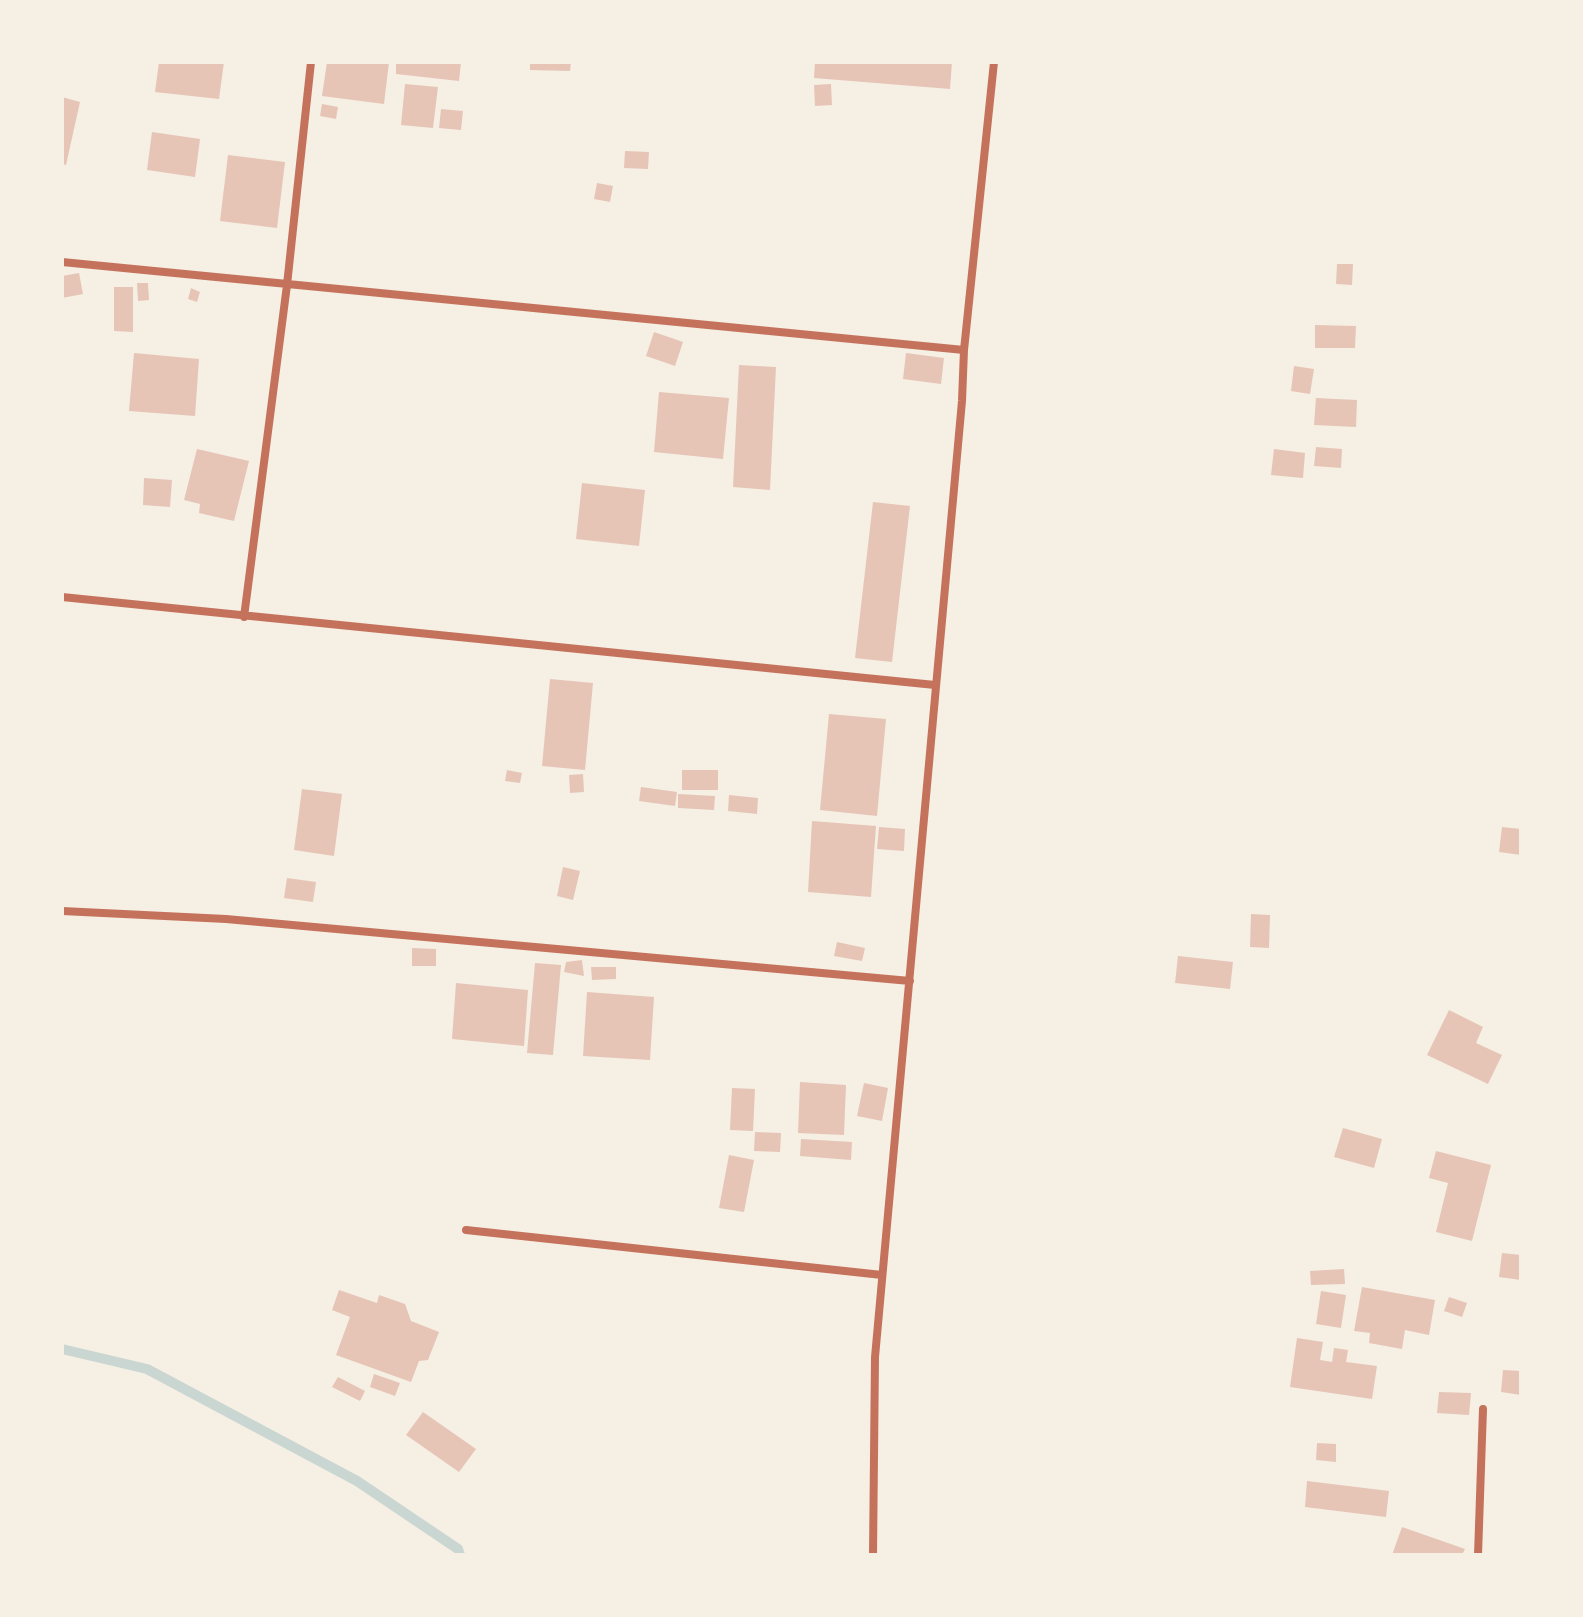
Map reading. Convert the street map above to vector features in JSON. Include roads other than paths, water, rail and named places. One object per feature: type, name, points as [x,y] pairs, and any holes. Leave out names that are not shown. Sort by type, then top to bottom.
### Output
[{"type":"street","points":[[244,617],[287,285],[311,62]]},
{"type":"street","points":[[873,1555],[875,1357],[962,401],[964,350],[994,62]]},
{"type":"street","points":[[62,262],[964,350]]},
{"type":"street","points":[[62,597],[935,685]]},
{"type":"street","points":[[62,911],[226,919],[910,981]]},
{"type":"street","points":[[466,1230],[882,1275]]},
{"type":"street","points":[[1478,1555],[1483,1409]]},
{"type":"waterway","points":[[62,1349],[147,1369],[357,1481],[458,1549],[460,1555]]}]
